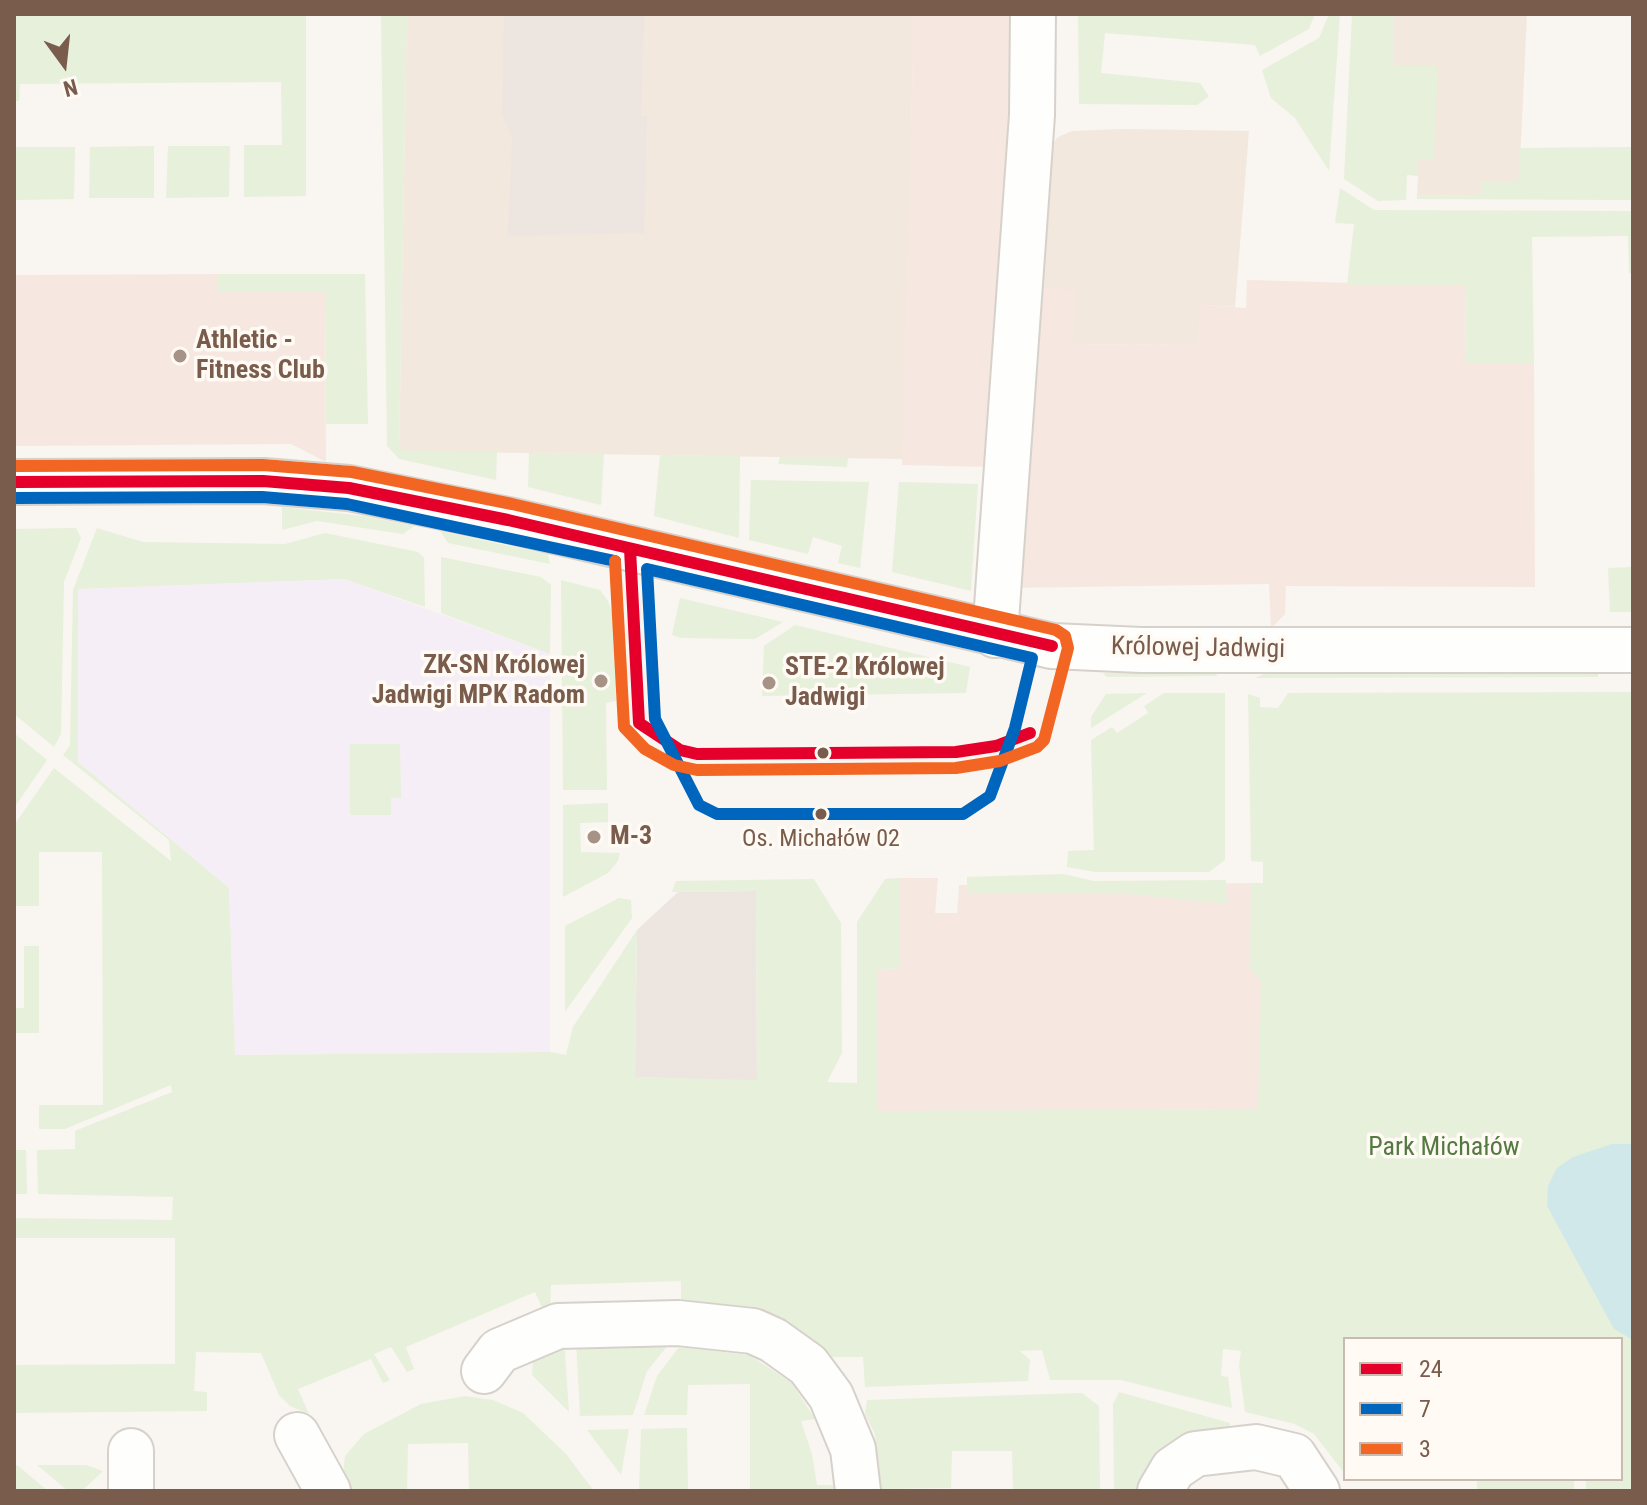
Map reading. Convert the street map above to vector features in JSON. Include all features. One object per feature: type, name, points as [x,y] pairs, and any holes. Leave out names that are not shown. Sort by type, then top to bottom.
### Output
[{"type":"street","points":[[995,635],[1032,115],[1033,14]]},
{"type":"street","name":"Królowej Jadwigi","points":[[14,482],[263,481],[349,488],[508,520],[1052,646],[1127,649],[1633,650]]},
{"type":"street","points":[[484,1371],[499,1351],[558,1326],[694,1323],[753,1331],[773,1340],[808,1365],[831,1396],[853,1449],[858,1491]]},
{"type":"street","points":[[297,1435],[328,1491]]},
{"type":"street","points":[[1160,1491],[1173,1469],[1195,1454],[1256,1447],[1294,1456],[1317,1491]]},
{"type":"shaded area","points":[[407,14],[914,14],[903,459],[399,451]]},
{"type":"shaded area","points":[[504,14],[644,14],[641,116],[647,117],[644,233],[508,236],[512,138],[502,114]]},
{"type":"shaded area","points":[[914,14],[1022,14],[990,467],[902,465]]},
{"type":"shaded area","points":[[1360,14],[1527,14],[1519,182],[1482,182],[1481,196],[1417,195],[1418,176],[1407,175],[1406,180]]},
{"type":"shaded area","points":[[1072,131],[1249,131],[1235,307],[1202,305],[1197,345],[1039,344],[1048,149],[1058,137]]},
{"type":"shaded area","points":[[217,274],[218,291],[325,291],[326,462],[291,444],[14,446],[14,275]]},
{"type":"shaded area","points":[[1247,280],[1466,286],[1465,363],[1534,364],[1535,587],[1286,586],[1285,614],[1271,628],[1269,584],[1009,588],[1041,288],[1076,290],[1073,344],[1196,345],[1202,305],[1246,308]]},
{"type":"shaded area","points":[[344,579],[550,654],[550,1052],[235,1055],[229,888],[78,762],[78,589]]},
{"type":"shaded area","points":[[899,878],[938,878],[935,913],[957,913],[959,885],[1263,883],[1259,1109],[877,1112],[877,970],[899,968]]},
{"type":"shaded area","points":[[756,891],[757,1081],[635,1077],[637,930],[678,892]]},
{"type":"green space","points":[[14,14],[306,14],[306,196],[244,197],[244,145],[282,145],[281,82],[20,84],[19,101],[14,101]]},
{"type":"green space","points":[[381,14],[407,14],[399,450],[497,452],[496,480],[399,459],[387,446]]},
{"type":"green space","points":[[1078,14],[1315,14],[1309,29],[1260,56],[1255,45],[1105,33],[1101,73],[1200,83],[1209,96],[1197,105],[1079,104]]},
{"type":"green space","points":[[1329,14],[1340,14],[1329,171],[1295,118],[1271,98],[1262,70],[1319,38]]},
{"type":"green space","points":[[1352,14],[1394,14],[1394,66],[1438,66],[1434,160],[1418,160],[1418,175],[1407,175],[1406,200],[1378,201],[1344,179]]},
{"type":"green space","points":[[154,146],[154,198],[89,198],[90,147]]},
{"type":"green space","points":[[168,146],[230,146],[229,197],[166,198]]},
{"type":"green space","points":[[14,147],[75,147],[74,199],[14,200]]},
{"type":"green space","points":[[1633,147],[1633,200],[1417,199],[1417,195],[1481,196],[1482,182],[1518,182],[1520,148]]},
{"type":"green space","points":[[1340,188],[1374,210],[1633,211],[1633,273],[1629,273],[1628,236],[1532,237],[1534,364],[1465,364],[1466,286],[1347,285],[1354,224],[1335,223]]},
{"type":"green space","points":[[217,274],[365,274],[368,424],[326,424],[325,291],[217,291]]},
{"type":"green space","points":[[529,453],[604,454],[601,505],[528,487]]},
{"type":"green space","points":[[660,455],[740,456],[739,538],[654,516]]},
{"type":"green space","points":[[780,457],[848,458],[847,467],[778,464]]},
{"type":"green space","points":[[751,480],[869,482],[860,568],[838,563],[842,546],[813,537],[808,554],[749,540]]},
{"type":"green space","points":[[899,482],[978,484],[971,591],[892,572]]},
{"type":"green space","points":[[282,507],[363,516],[414,526],[403,534],[317,521],[282,530]]},
{"type":"green space","points":[[76,528],[81,538],[64,582],[61,734],[54,747],[14,714],[14,529]]},
{"type":"green space","name":"Park Michałów","points":[[97,528],[143,542],[285,544],[325,533],[418,552],[424,558],[425,607],[344,579],[78,589],[78,762],[229,888],[235,1055],[550,1052],[566,1055],[573,1027],[637,930],[635,1077],[757,1080],[756,891],[672,892],[676,881],[814,879],[841,923],[842,1053],[827,1082],[857,1083],[857,922],[885,879],[899,878],[899,968],[877,970],[878,1111],[1258,1109],[1261,981],[1250,969],[1251,883],[1263,883],[1263,862],[1251,861],[1248,694],[1260,698],[1260,707],[1278,708],[1288,693],[1633,692],[1633,1491],[1586,1491],[1586,1481],[1623,1481],[1623,1337],[1343,1337],[1343,1471],[1314,1434],[1295,1424],[1245,1412],[1239,1365],[1241,1351],[1223,1349],[1221,1376],[1228,1377],[1232,1408],[1121,1380],[1050,1380],[1042,1350],[1020,1351],[1030,1360],[1028,1381],[865,1387],[863,1357],[825,1357],[681,1307],[681,1281],[551,1285],[550,1313],[545,1314],[535,1292],[406,1347],[414,1369],[407,1372],[391,1347],[374,1354],[390,1380],[383,1383],[371,1359],[298,1389],[309,1414],[290,1406],[279,1395],[261,1353],[196,1352],[194,1391],[207,1392],[207,1411],[14,1413],[14,1365],[175,1364],[175,1238],[14,1238],[14,1218],[172,1220],[173,1197],[38,1194],[37,1150],[75,1149],[75,1131],[172,1092],[171,1085],[65,1129],[39,1129],[39,1105],[103,1105],[102,852],[39,852],[39,906],[15,906],[14,825],[54,768],[171,861],[169,840],[63,755],[70,745],[73,590]]},
{"type":"green space","points":[[440,531],[548,554],[550,564],[448,543]]},
{"type":"green space","points":[[441,557],[541,577],[551,585],[550,654],[441,613]]},
{"type":"green space","points":[[1633,567],[1633,612],[1610,612],[1608,568]]},
{"type":"green space","points":[[561,580],[600,590],[615,620],[616,701],[606,703],[607,790],[563,790]]},
{"type":"green space","points":[[680,598],[783,622],[755,639],[681,638],[672,635]]},
{"type":"green space","points":[[795,625],[970,667],[966,693],[762,696],[764,646]]},
{"type":"green space","points":[[1273,670],[1598,671],[1598,677],[1255,678]]},
{"type":"green space","points":[[1103,673],[1214,673],[1218,676],[1107,677]]},
{"type":"green space","points":[[1147,693],[1091,728],[1091,717],[1106,694]]},
{"type":"green space","points":[[1164,693],[1225,693],[1225,860],[1209,872],[1095,872],[1067,867],[1068,851],[1094,850],[1091,740],[1112,727],[1117,733],[1148,713],[1144,706]]},
{"type":"green space","points":[[14,733],[47,760],[14,808]]},
{"type":"green space","points":[[350,744],[400,744],[401,798],[391,798],[391,815],[350,815]]},
{"type":"green space","points":[[608,803],[608,822],[580,823],[581,852],[620,853],[618,861],[608,873],[563,897],[563,805]]},
{"type":"green space","points":[[1064,874],[1094,881],[1226,880],[1227,904],[1127,894],[967,894],[967,877]]},
{"type":"green space","points":[[619,898],[631,900],[632,918],[565,1012],[565,926]]},
{"type":"green space","points":[[24,946],[39,946],[39,1033],[15,1033],[14,1008],[24,1008]]},
{"type":"green space","points":[[14,1150],[26,1150],[27,1194],[14,1194]]},
{"type":"green space","points":[[674,1338],[647,1371],[633,1415],[580,1416],[576,1339]]},
{"type":"green space","points":[[564,1339],[569,1412],[532,1375],[533,1361],[539,1353]]},
{"type":"green space","points":[[679,1347],[749,1355],[791,1382],[815,1419],[801,1421],[812,1454],[817,1485],[844,1485],[844,1491],[750,1491],[750,1384],[688,1385],[687,1415],[644,1415],[657,1376]]},
{"type":"green space","points":[[1119,1392],[1230,1423],[1230,1435],[1144,1491],[1114,1491],[1113,1404]]},
{"type":"green space","points":[[1082,1393],[1099,1406],[1100,1491],[1013,1491],[1012,1451],[952,1451],[951,1488],[881,1489],[875,1434],[865,1414],[867,1400]]},
{"type":"green space","points":[[465,1396],[493,1400],[523,1413],[566,1454],[594,1491],[469,1491],[468,1443],[408,1444],[407,1491],[350,1491],[343,1475],[345,1456],[364,1434],[421,1404]]},
{"type":"green space","points":[[687,1428],[688,1491],[639,1491],[641,1429]]},
{"type":"green space","points":[[629,1429],[621,1475],[587,1430]]},
{"type":"green space","points":[[14,1465],[17,1465],[48,1491],[14,1491]]},
{"type":"green space","points":[[37,1465],[86,1465],[103,1471],[82,1491],[68,1491]]},
{"type":"green space","points":[[1477,1481],[1574,1481],[1574,1491],[1477,1491]]},
{"type":"water","points":[[1612,1144],[1633,1144],[1633,1340],[1614,1329],[1547,1206],[1548,1186],[1557,1168],[1573,1157]]},
{"type":"transit line","name":"3","points":[[14,466],[263,465],[352,472],[512,504],[1056,630],[1065,636],[1068,648],[1044,740],[1037,747],[1000,761],[956,768],[697,770],[674,765],[645,749],[624,727],[615,561]]},
{"type":"transit line","name":"24","points":[[14,482],[263,481],[349,488],[508,520],[1052,646]]},
{"type":"transit line","name":"7","points":[[14,498],[262,497],[347,504],[615,561]]},
{"type":"transit line","name":"24","points":[[630,549],[639,723],[680,750],[697,754],[956,752],[996,746],[1030,733]]},
{"type":"transit line","name":"7","points":[[647,569],[1032,658],[1015,728],[990,796],[963,814],[717,814],[699,805],[655,719],[647,569]]},
{"type":"place","name":"Athletic - Fitness Club","points":[[180,356]]},
{"type":"place","name":"ZK-SN Królowej Jadwigi MPK Radom","points":[[601,681]]},
{"type":"place","name":"STE-2 Królowej Jadwigi","points":[[769,683]]},
{"type":"place","name":"Os. Michałów 02","points":[[821,814]]},
{"type":"place","name":"M-3","points":[[594,837]]}]
